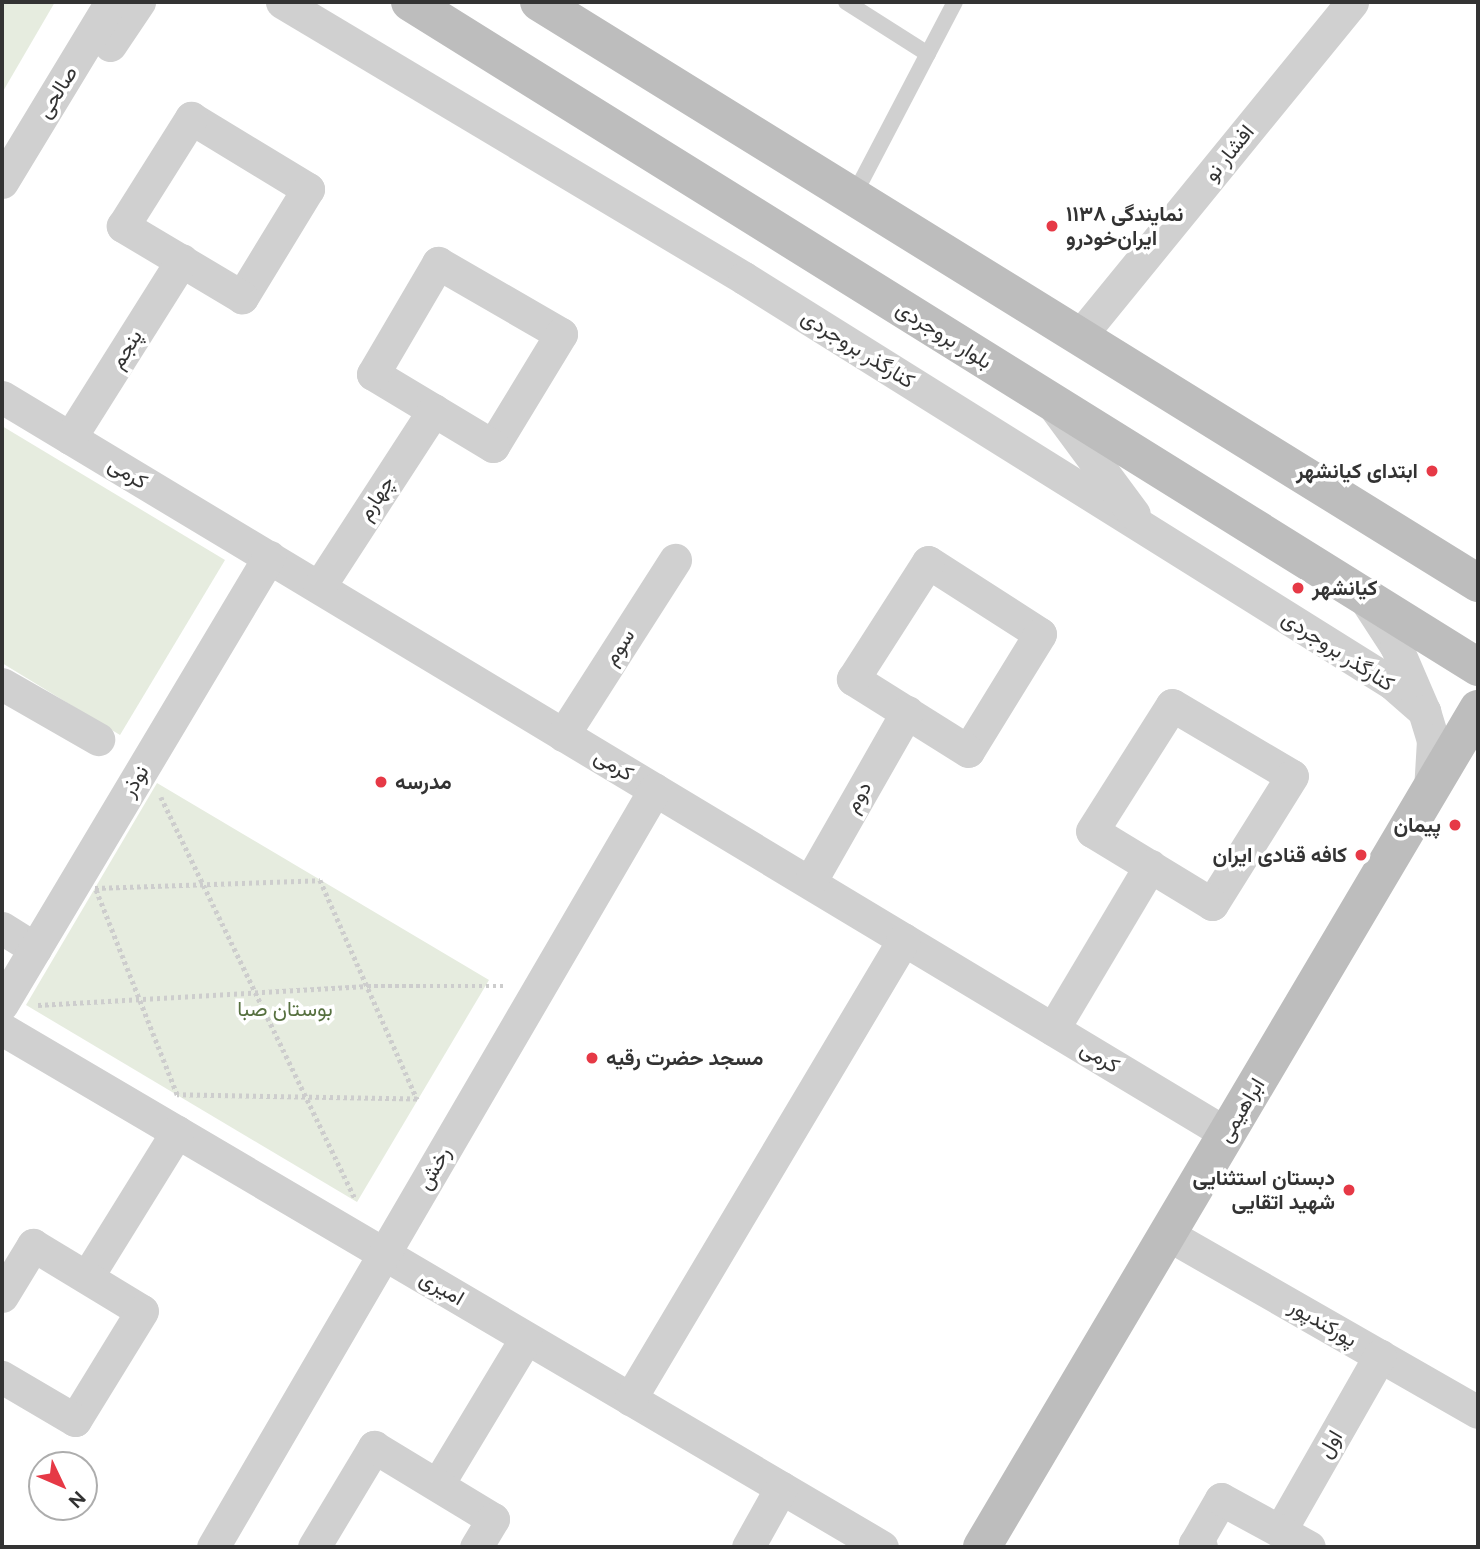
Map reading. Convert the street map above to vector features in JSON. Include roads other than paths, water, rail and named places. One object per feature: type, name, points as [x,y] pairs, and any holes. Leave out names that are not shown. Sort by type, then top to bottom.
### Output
[{"type":"main road","points":[[539,2],[1478,583]]},
{"type":"main road","name":"بلوار بروجردی","points":[[408,3],[1478,667]]},
{"type":"main road","name":"ابراهیمی","points":[[982,1547],[1478,709]]},
{"type":"street","name":"صالحی","points":[[2,182],[111,2]]},
{"type":"street","points":[[38,123],[92,76],[139,2]]},
{"type":"street","name":"کنارگذر بروجردی","points":[[282,2],[744,278],[1392,683],[1424,711]]},
{"type":"street","name":"افشار نو","points":[[1079,337],[1352,2]]},
{"type":"street","points":[[191,118],[308,189],[242,297],[182,260],[123,226],[191,118]]},
{"type":"street","name":"پنجم","points":[[70,438],[182,260]]},
{"type":"street","points":[[439,263],[561,334],[493,446],[434,410],[373,374],[439,263]]},
{"type":"street","name":"کرمی","points":[[2,397],[1227,1134]]},
{"type":"street","points":[[1050,401],[1145,528]]},
{"type":"street","name":"چهارم","points":[[319,587],[434,410]]},
{"type":"street","name":"نوذر","points":[[14,1005],[35,949],[269,557]]},
{"type":"street","name":"سوم","points":[[564,734],[675,560]]},
{"type":"street","points":[[928,562],[1040,634],[968,751],[907,712],[853,679],[928,562]]},
{"type":"street","points":[[1364,597],[1396,646],[1424,711],[1433,740],[1430,790]]},
{"type":"street","points":[[2,684],[98,739]]},
{"type":"street","points":[[1172,705],[1292,776],[1212,904],[1150,866],[1092,831],[1172,705]]},
{"type":"street","name":"دوم","points":[[810,883],[907,712]]},
{"type":"street","name":"رخش","points":[[213,1547],[655,789]]},
{"type":"street","points":[[1053,1029],[1150,866]]},
{"type":"street","points":[[2,928],[35,949]]},
{"type":"street","points":[[630,1399],[904,939]]},
{"type":"street","name":"امیری","points":[[2,1029],[882,1547]]},
{"type":"street","points":[[87,1277],[177,1132]]},
{"type":"street","name":"پورکندپور","points":[[1167,1234],[1478,1412]]},
{"type":"street","points":[[2,1296],[33,1245],[142,1311],[75,1420],[2,1377]]},
{"type":"street","points":[[438,1484],[526,1338]]},
{"type":"street","name":"اول","points":[[1280,1531],[1380,1356]]},
{"type":"street","points":[[314,1547],[374,1447],[492,1519],[476,1547]]},
{"type":"street","points":[[748,1547],[781,1488]]},
{"type":"street","points":[[1201,1547],[1195,1544],[1221,1499],[1309,1547]]},
{"type":"lane","points":[[846,2],[928,54]]},
{"type":"lane","points":[[853,197],[955,2]]},
{"type":"place","name":"نمایندگی ۱۱۳۸ ایران‌خودرو","points":[[1052,226]]},
{"type":"place","name":"ابتدای کیانشهر","points":[[1432,471]]},
{"type":"place","name":"کیانشهر","points":[[1298,588]]},
{"type":"place","name":"مدرسه","points":[[381,782]]},
{"type":"place","name":"پیمان","points":[[1455,825]]},
{"type":"place","name":"کافه قنادی ایران","points":[[1361,855]]},
{"type":"place","name":"مسجد حضرت رقیه","points":[[592,1058]]},
{"type":"place","name":"دبستان استثنایی شهید اتقایی","points":[[1349,1190]]},
{"type":"park label","name":"بوستان صبا","points":[[285,1009]]}]
